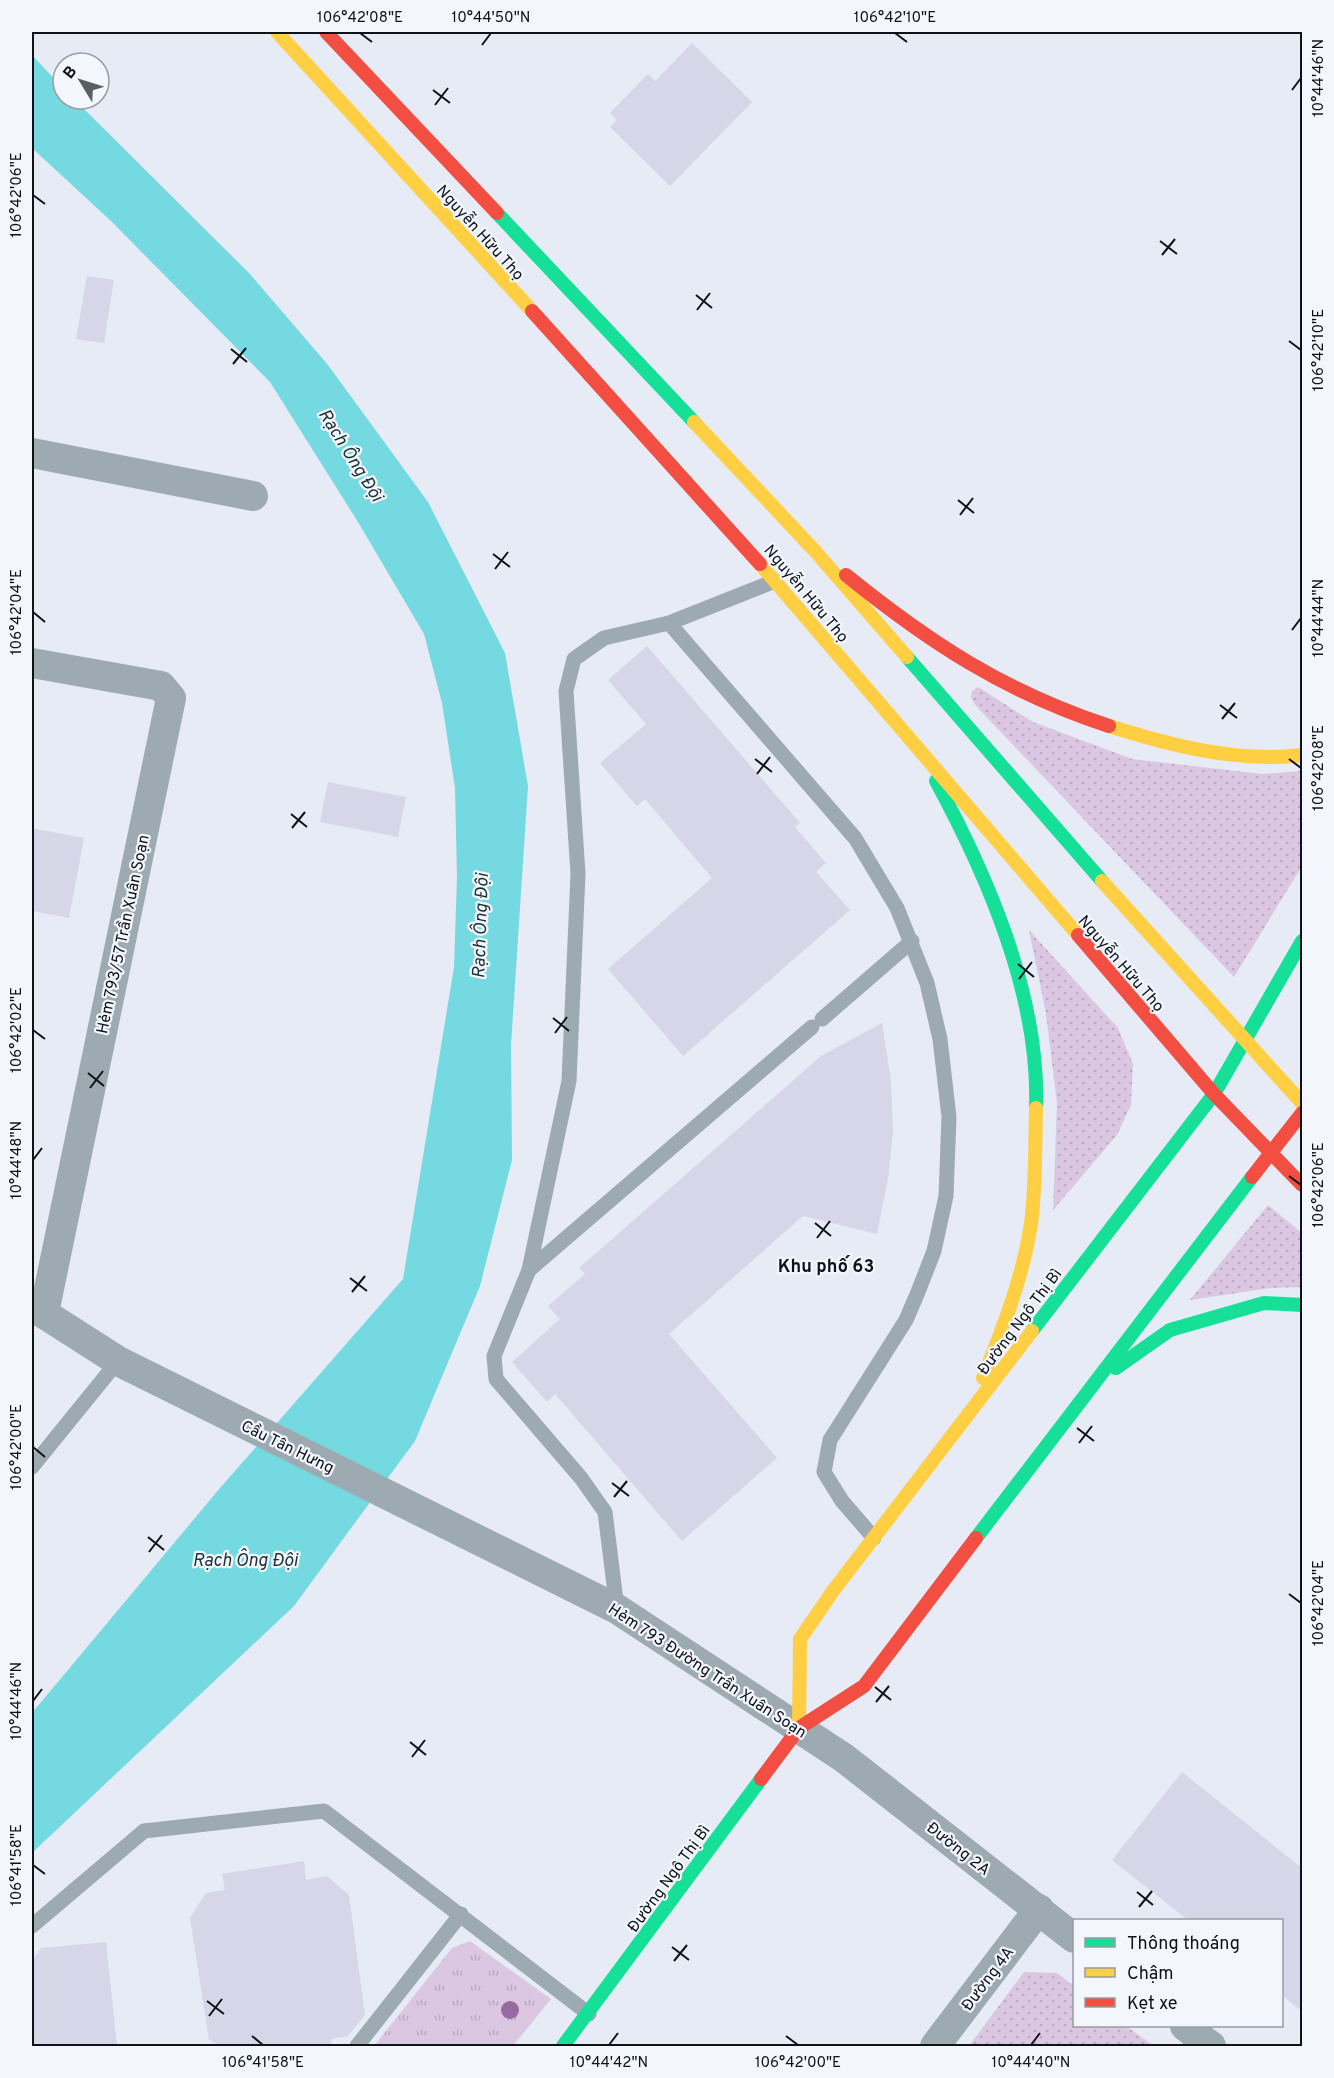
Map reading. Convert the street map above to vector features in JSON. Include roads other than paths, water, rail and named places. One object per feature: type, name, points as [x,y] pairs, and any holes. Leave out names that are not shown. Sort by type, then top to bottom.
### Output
[{"type":"street","name":"Nguyễn Hữu Thọ","points":[[277,32],[642,431],[775,581],[1214,1094],[1302,1185]]},
{"type":"street","name":"Nguyễn Hữu Thọ","points":[[326,32],[815,551],[1243,1041],[1302,1103]]},
{"type":"street","points":[[32,453],[253,496]]},
{"type":"street","points":[[815,551],[918,631],[1008,685],[1081,719],[1159,742],[1229,754],[1291,757],[1302,755]]},
{"type":"street","name":"Hẻm 793/57 Trần Xuân Soạn","points":[[32,663],[161,686],[171,698],[38,1310]]},
{"type":"street","points":[[919,751],[963,830],[996,906],[1022,993],[1036,1082],[1035,1172],[1026,1247],[1002,1330],[966,1418]]},
{"type":"street","name":"Đường Ngô Thị Bì","points":[[799,1728],[800,1639],[874,1538],[1214,1094],[1302,941]]},
{"type":"street","name":"Đường Ngô Thị Bì","points":[[563,2046],[589,2014],[799,1728],[864,1686],[1090,1386],[1302,1113]]},
{"type":"street","points":[[1090,1386],[1170,1330],[1264,1303],[1302,1305]]},
{"type":"street","points":[[38,1310],[118,1361]]},
{"type":"street","name":"Cầu Tân Hưng","points":[[118,1361],[408,1506]]},
{"type":"street","name":"Hẻm 793 Đường Trần Xuân Soạn","points":[[408,1506],[617,1610],[844,1758]]},
{"type":"street","name":"Đường 2A","points":[[844,1758],[1073,1937]]},
{"type":"street","name":"Đường 4A","points":[[935,2046],[1039,1910]]},
{"type":"street","points":[[1187,2027],[1211,2046]]},
{"type":"lane","points":[[617,1610],[604,1512],[581,1478],[496,1379],[494,1356],[529,1270],[568,1080],[578,874],[566,691],[574,659],[604,638],[669,623],[775,581]]},
{"type":"lane","points":[[669,623],[855,838],[881,877],[912,941],[927,982],[940,1039],[949,1117],[946,1196],[934,1251],[918,1292],[895,1338],[830,1440],[824,1472],[842,1501],[874,1538]]},
{"type":"lane","points":[[529,1270],[912,941]]},
{"type":"lane","points":[[32,1467],[118,1361]]},
{"type":"lane","points":[[32,1926],[144,1831],[324,1811],[589,2014]]},
{"type":"lane","points":[[357,2046],[461,1914]]},
{"type":"water","name":"Rạch Ông Đội","points":[[32,55],[51,75],[51,111],[86,111],[249,273],[328,365],[428,502],[505,653],[528,786],[511,1045],[512,1160],[480,1286],[415,1441],[294,1606],[32,1853],[32,1713],[220,1488],[403,1279],[454,967],[457,877],[455,788],[442,703],[424,634],[358,522],[270,382],[112,222],[32,148]]},
{"type":"district","name":"Khu phố 63","points":[[826,1266]]}]
